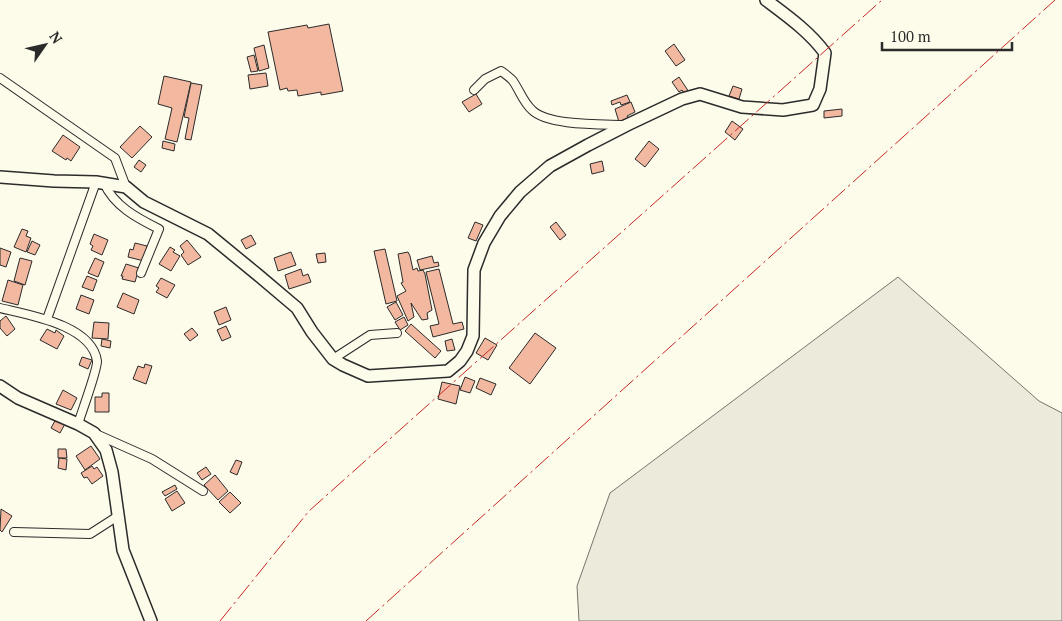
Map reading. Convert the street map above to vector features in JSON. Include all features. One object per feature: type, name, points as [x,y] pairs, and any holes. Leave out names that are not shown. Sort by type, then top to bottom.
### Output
[{"type":"street","points":[[0,78],[115,158],[126,186],[144,202],[208,234],[297,308],[312,332],[333,359],[353,371],[368,376],[448,371],[460,361],[467,351],[473,336],[474,270],[484,243],[500,216],[520,192],[550,166],[627,125],[682,100],[700,94],[742,107],[783,110],[813,104],[820,89],[825,53],[819,45],[766,0]]},
{"type":"street","points":[[474,90],[486,79],[501,71],[512,80],[522,98],[532,110],[543,118],[574,123],[627,125]]},
{"type":"street","points":[[0,176],[54,181],[100,182],[126,186]]},
{"type":"street","points":[[100,182],[124,209],[159,229],[141,273]]},
{"type":"street","points":[[48,319],[100,182]]},
{"type":"street","points":[[0,308],[48,319],[80,335],[92,347],[98,362],[78,424]]},
{"type":"street","points":[[333,359],[370,335],[397,333]]},
{"type":"street","points":[[0,386],[18,398],[152,459],[203,490]]},
{"type":"street","points":[[94,433],[106,450],[112,472],[123,550],[150,621]]},
{"type":"street","points":[[14,532],[90,534],[118,516]]},
{"type":"shaded area","points":[[898,277],[1039,401],[1062,413],[1062,621],[579,621],[577,586],[610,493]]},
{"type":"building","points":[[329,24],[343,91],[321,95],[321,92],[298,96],[297,90],[288,91],[287,88],[280,90],[268,32],[307,25],[308,28]]},
{"type":"building","points":[[674,44],[685,60],[676,66],[665,51]]},
{"type":"building","points":[[264,45],[269,68],[259,71],[254,48]]},
{"type":"building","points":[[254,55],[258,71],[251,72],[247,57]]},
{"type":"building","points":[[266,73],[268,86],[250,89],[248,75]]},
{"type":"building","points":[[164,76],[191,82],[177,142],[165,139],[172,108],[158,104]]},
{"type":"building","points":[[679,77],[689,92],[685,95],[682,90],[679,92],[672,82]]},
{"type":"building","points":[[191,83],[202,85],[191,140],[185,139],[189,118],[184,117]]},
{"type":"building","points":[[733,86],[742,89],[739,99],[729,96]]},
{"type":"building","points":[[476,94],[482,104],[469,112],[462,102]]},
{"type":"building","points":[[627,95],[630,102],[621,105],[620,102],[612,105],[611,101]]},
{"type":"building","points":[[631,102],[635,112],[619,122],[615,109]]},
{"type":"building","points":[[842,109],[842,116],[824,118],[824,111]]},
{"type":"building","points":[[732,121],[743,129],[735,140],[725,132]]},
{"type":"building","points":[[140,126],[152,137],[132,158],[120,147]]},
{"type":"building","points":[[63,135],[80,147],[71,161],[52,151]]},
{"type":"building","points":[[163,141],[175,144],[174,151],[162,148]]},
{"type":"building","points":[[649,141],[659,149],[645,167],[635,159]]},
{"type":"building","points":[[139,160],[146,165],[141,172],[134,167]]},
{"type":"building","points":[[602,161],[604,171],[592,174],[590,164]]},
{"type":"building","points":[[475,222],[483,225],[476,241],[468,238]]},
{"type":"building","points":[[556,222],[566,235],[560,240],[550,227]]},
{"type":"building","points":[[22,229],[28,231],[26,236],[31,238],[26,252],[14,247]]},
{"type":"building","points":[[94,234],[108,240],[102,255],[91,250],[93,246],[90,244]]},
{"type":"building","points":[[251,235],[256,244],[246,249],[241,240]]},
{"type":"building","points":[[187,240],[201,257],[188,265],[181,255],[184,252],[180,246]]},
{"type":"building","points":[[32,241],[40,245],[35,255],[27,252]]},
{"type":"building","points":[[135,243],[147,246],[144,261],[128,257],[130,249],[133,250]]},
{"type":"building","points":[[170,247],[175,250],[173,252],[180,256],[171,271],[159,264]]},
{"type":"building","points":[[0,248],[11,252],[6,267],[0,265]]},
{"type":"building","points":[[385,249],[397,301],[386,304],[374,251]]},
{"type":"building","points":[[291,252],[296,265],[278,271],[274,258]]},
{"type":"building","points":[[408,252],[413,270],[417,268],[418,271],[423,270],[425,274],[432,310],[427,313],[428,319],[422,320],[411,303],[414,317],[408,321],[397,296],[406,291],[401,283],[403,282],[398,254]]},
{"type":"building","points":[[325,253],[326,262],[318,263],[316,254]]},
{"type":"building","points":[[432,256],[434,263],[438,262],[439,266],[420,270],[417,260]]},
{"type":"building","points":[[20,258],[32,261],[25,285],[14,281]]},
{"type":"building","points":[[95,258],[104,262],[98,277],[88,273]]},
{"type":"building","points":[[126,264],[139,268],[135,282],[122,279],[123,276],[121,276]]},
{"type":"building","points":[[301,269],[303,276],[308,274],[311,282],[289,289],[285,275]]},
{"type":"building","points":[[439,269],[453,324],[462,322],[464,329],[433,337],[430,326],[439,324],[426,272]]},
{"type":"building","points":[[87,276],[97,280],[93,291],[82,287]]},
{"type":"building","points":[[161,278],[175,285],[167,298],[156,292],[159,288],[156,286]]},
{"type":"building","points":[[8,280],[23,285],[18,305],[2,301]]},
{"type":"building","points":[[123,293],[139,300],[134,314],[117,307]]},
{"type":"building","points":[[81,295],[94,300],[89,314],[76,309]]},
{"type":"building","points":[[396,302],[403,315],[395,320],[387,307]]},
{"type":"building","points":[[226,307],[231,320],[219,325],[214,312]]},
{"type":"building","points":[[6,316],[15,329],[7,336],[0,328],[0,321]]},
{"type":"building","points":[[404,317],[408,325],[400,330],[395,322]]},
{"type":"building","points":[[94,322],[109,323],[108,339],[92,338]]},
{"type":"building","points":[[411,324],[441,351],[435,358],[405,331]]},
{"type":"building","points":[[226,326],[231,337],[222,341],[217,330]]},
{"type":"building","points":[[192,328],[198,335],[190,341],[184,334]]},
{"type":"building","points":[[47,329],[55,333],[56,330],[64,336],[57,349],[40,340]]},
{"type":"building","points":[[535,333],[556,348],[530,384],[509,368]]},
{"type":"building","points":[[485,338],[497,345],[488,360],[476,353]]},
{"type":"building","points":[[102,339],[111,341],[110,348],[101,346]]},
{"type":"building","points":[[452,339],[455,350],[447,351],[445,341]]},
{"type":"building","points":[[82,357],[92,360],[88,369],[79,365]]},
{"type":"building","points":[[145,364],[152,366],[146,384],[133,379],[138,366],[144,368]]},
{"type":"building","points":[[465,377],[475,381],[470,393],[460,390]]},
{"type":"building","points":[[480,378],[496,384],[491,395],[476,388]]},
{"type":"building","points":[[442,382],[460,386],[456,404],[438,399]]},
{"type":"building","points":[[63,390],[77,398],[71,410],[56,404]]},
{"type":"building","points":[[102,393],[109,393],[109,412],[95,412],[95,397],[102,397]]},
{"type":"building","points":[[56,419],[65,424],[60,433],[51,428]]},
{"type":"building","points":[[91,446],[100,459],[85,470],[76,456]]},
{"type":"building","points":[[58,449],[66,449],[67,458],[58,458]]},
{"type":"building","points":[[59,458],[67,459],[66,470],[58,468]]},
{"type":"building","points":[[236,460],[242,462],[237,475],[230,472]]},
{"type":"building","points":[[92,466],[94,469],[97,467],[103,476],[92,484],[81,473]]},
{"type":"building","points":[[206,467],[211,474],[202,480],[197,473]]},
{"type":"building","points":[[215,475],[228,491],[218,500],[204,485]]},
{"type":"building","points":[[175,485],[177,489],[165,496],[162,492]]},
{"type":"building","points":[[177,491],[185,503],[172,511],[165,499]]},
{"type":"building","points":[[230,492],[241,503],[230,513],[219,502]]},
{"type":"building","points":[[1,509],[12,516],[2,532],[0,530]]},
{"type":"power","points":[[220,621],[309,511],[882,0]]},
{"type":"power","points":[[366,621],[1055,0]]}]
